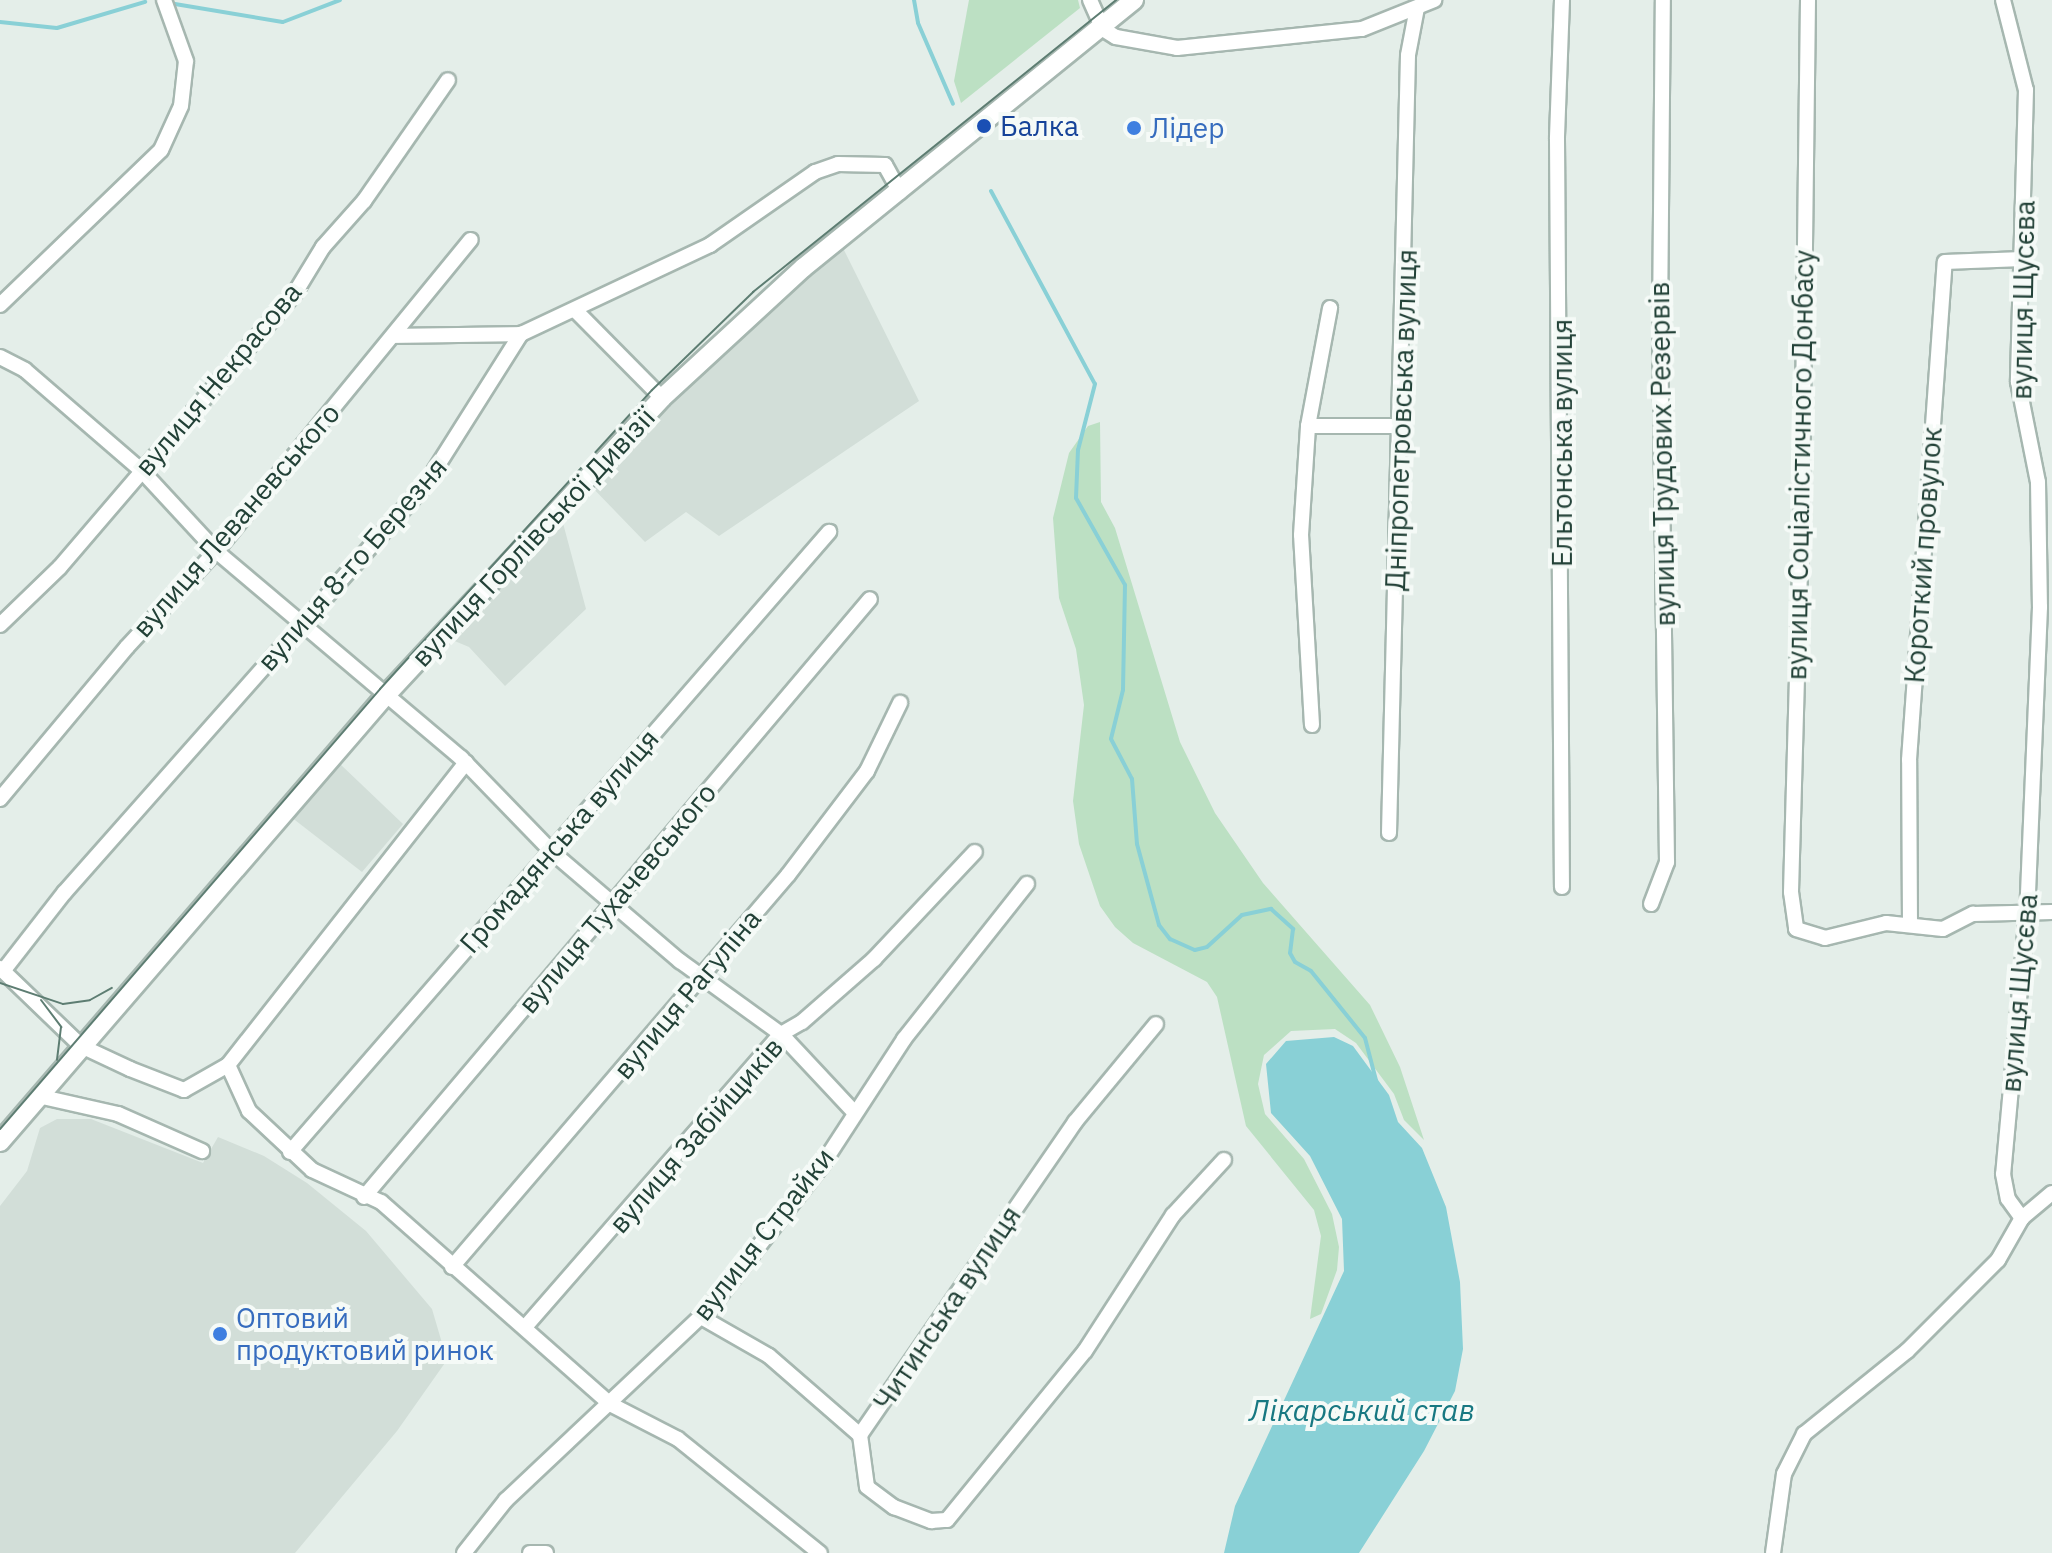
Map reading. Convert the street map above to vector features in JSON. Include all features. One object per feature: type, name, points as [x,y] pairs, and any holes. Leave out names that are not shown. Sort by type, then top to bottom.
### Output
[{"type":"main road","name":"вулиця Горлівської Дивізії","points":[[0,1142],[386,695],[662,398],[761,304],[1103,29],[1134,0]]},
{"type":"street","points":[[0,305],[161,150],[181,106],[186,61],[164,0]]},
{"type":"street","points":[[1090,0],[1103,29],[1155,46],[1233,46],[1362,29],[1434,0]]},
{"type":"street","name":"Ельтонська вулиця","points":[[1562,0],[1557,139],[1562,887]]},
{"type":"street","name":"вулиця Трудових Резервів","points":[[1651,904],[1667,862],[1660,326],[1663,0]]},
{"type":"street","name":"вулиця Соціалістичного Донбасу","points":[[1808,0],[1802,498],[1791,892],[1796,929],[1825,938],[1886,923],[1910,925]]},
{"type":"street","name":"вулиця Щусєва","points":[[2003,0],[2026,90],[2019,403],[2038,482],[2040,607],[2027,912],[2003,1174],[2008,1199],[2022,1218]]},
{"type":"street","name":"Дніпропетровська вулиця","points":[[1389,833],[1408,55],[1417,8]]},
{"type":"street","name":"вулиця Некрасова","points":[[0,625],[60,567],[295,293],[323,247],[364,201],[448,80]]},
{"type":"street","points":[[396,336],[521,334],[710,245],[828,167],[885,165],[900,192]]},
{"type":"street","name":"вулиця Леваневського","points":[[0,799],[127,647],[216,551],[396,336],[471,240]]},
{"type":"street","name":"Короткий провулок","points":[[1910,925],[1909,760],[1945,262],[2022,259]]},
{"type":"street","points":[[1312,725],[1301,535],[1308,426],[1330,308]]},
{"type":"street","points":[[575,310],[662,398]]},
{"type":"street","name":"вулиця 8-го Березня","points":[[2,969],[64,893],[426,484],[521,334]]},
{"type":"street","points":[[0,357],[25,370],[141,470],[216,551],[466,763],[551,851],[704,977],[781,1034],[855,1113]]},
{"type":"street","points":[[1308,426],[1401,426]]},
{"type":"street","name":"Громадянська вулиця","points":[[290,1152],[829,532]]},
{"type":"street","name":"вулиця Тухачевського","points":[[364,1197],[870,599]]},
{"type":"street","name":"вулиця Рагуліна","points":[[452,1267],[704,977],[847,800],[900,703]]},
{"type":"street","points":[[2,969],[81,1046],[184,1090],[228,1065],[466,763]]},
{"type":"street","name":"вулиця Забійщиків","points":[[526,1326],[781,1034],[802,1022],[874,959],[975,852]]},
{"type":"street","name":"вулиця Страйки","points":[[464,1553],[506,1500],[701,1317],[822,1165],[904,1039],[1027,884]]},
{"type":"street","points":[[1910,925],[1943,929],[1973,914],[2052,912]]},
{"type":"street","name":"Читинська вулиця","points":[[701,1317],[769,1356],[860,1435],[1075,1122],[1156,1024]]},
{"type":"street","points":[[228,1065],[249,1111],[290,1152],[312,1170],[364,1197],[381,1202],[452,1267],[526,1326],[610,1404],[678,1439],[820,1553]]},
{"type":"street","points":[[38,1096],[118,1114],[202,1151]]},
{"type":"street","points":[[860,1435],[867,1487],[894,1507],[931,1521],[947,1520],[1085,1351],[1173,1215],[1224,1160]]},
{"type":"street","points":[[1773,1553],[1784,1474],[1804,1434],[1907,1351],[1998,1260],[2022,1218],[2052,1193]]},
{"type":"street","points":[[530,1553],[546,1553]]},
{"type":"shaded area","points":[[843,248],[919,401],[719,536],[686,512],[645,542],[587,482],[725,347]]},
{"type":"shaded area","points":[[560,512],[586,609],[505,686],[469,647],[445,637]]},
{"type":"shaded area","points":[[339,763],[403,824],[362,872],[291,817]]},
{"type":"shaded area","name":"Оптовий продуктовий ринок","points":[[57,1119],[91,1119],[203,1163],[218,1137],[264,1156],[307,1183],[366,1231],[432,1309],[447,1360],[397,1431],[295,1553],[0,1553],[0,1206],[27,1171],[40,1128]]},
{"type":"green space","points":[[969,0],[1078,0],[1080,8],[961,103],[954,81]]},
{"type":"green space","points":[[1100,422],[1101,502],[1115,528],[1180,742],[1215,813],[1263,883],[1370,1005],[1400,1067],[1424,1140],[1404,1120],[1394,1094],[1356,1043],[1335,1029],[1291,1031],[1264,1055],[1258,1084],[1265,1114],[1304,1159],[1332,1214],[1339,1247],[1337,1270],[1321,1314],[1310,1319],[1321,1236],[1314,1210],[1246,1126],[1217,997],[1207,982],[1133,943],[1115,927],[1100,906],[1079,844],[1073,801],[1084,705],[1076,649],[1059,598],[1053,518],[1069,453],[1088,426]]},
{"type":"water","name":"Лікарський став","points":[[1334,1037],[1353,1046],[1389,1095],[1398,1122],[1422,1148],[1446,1207],[1460,1282],[1463,1349],[1455,1391],[1424,1451],[1359,1553],[1224,1553],[1235,1506],[1344,1271],[1342,1219],[1310,1156],[1271,1113],[1266,1064],[1286,1041]]},
{"type":"waterway","points":[[175,4],[283,22],[340,0]]},
{"type":"waterway","points":[[914,0],[918,23],[953,104]]},
{"type":"waterway","points":[[0,22],[57,28],[145,2]]},
{"type":"waterway","points":[[991,191],[1095,384],[1078,450],[1076,498],[1125,585],[1123,690],[1111,739],[1132,779],[1137,844],[1159,925],[1170,939],[1195,950],[1207,947],[1242,915],[1271,909],[1293,929],[1290,953],[1295,962],[1311,971],[1365,1038],[1377,1084]]},
{"type":"tram line","points":[[0,1129],[380,689],[652,390],[753,292],[1116,0]]},
{"type":"tram line","points":[[0,983],[63,1004],[90,1000],[112,988]]},
{"type":"tram line","points":[[41,1000],[61,1027],[57,1060]]},
{"type":"place","name":"Балка","points":[[984,126]]},
{"type":"place","name":"Лідер","points":[[1134,128]]},
{"type":"place","name":"Оптовий продуктовий ринок","points":[[220,1334]]}]
